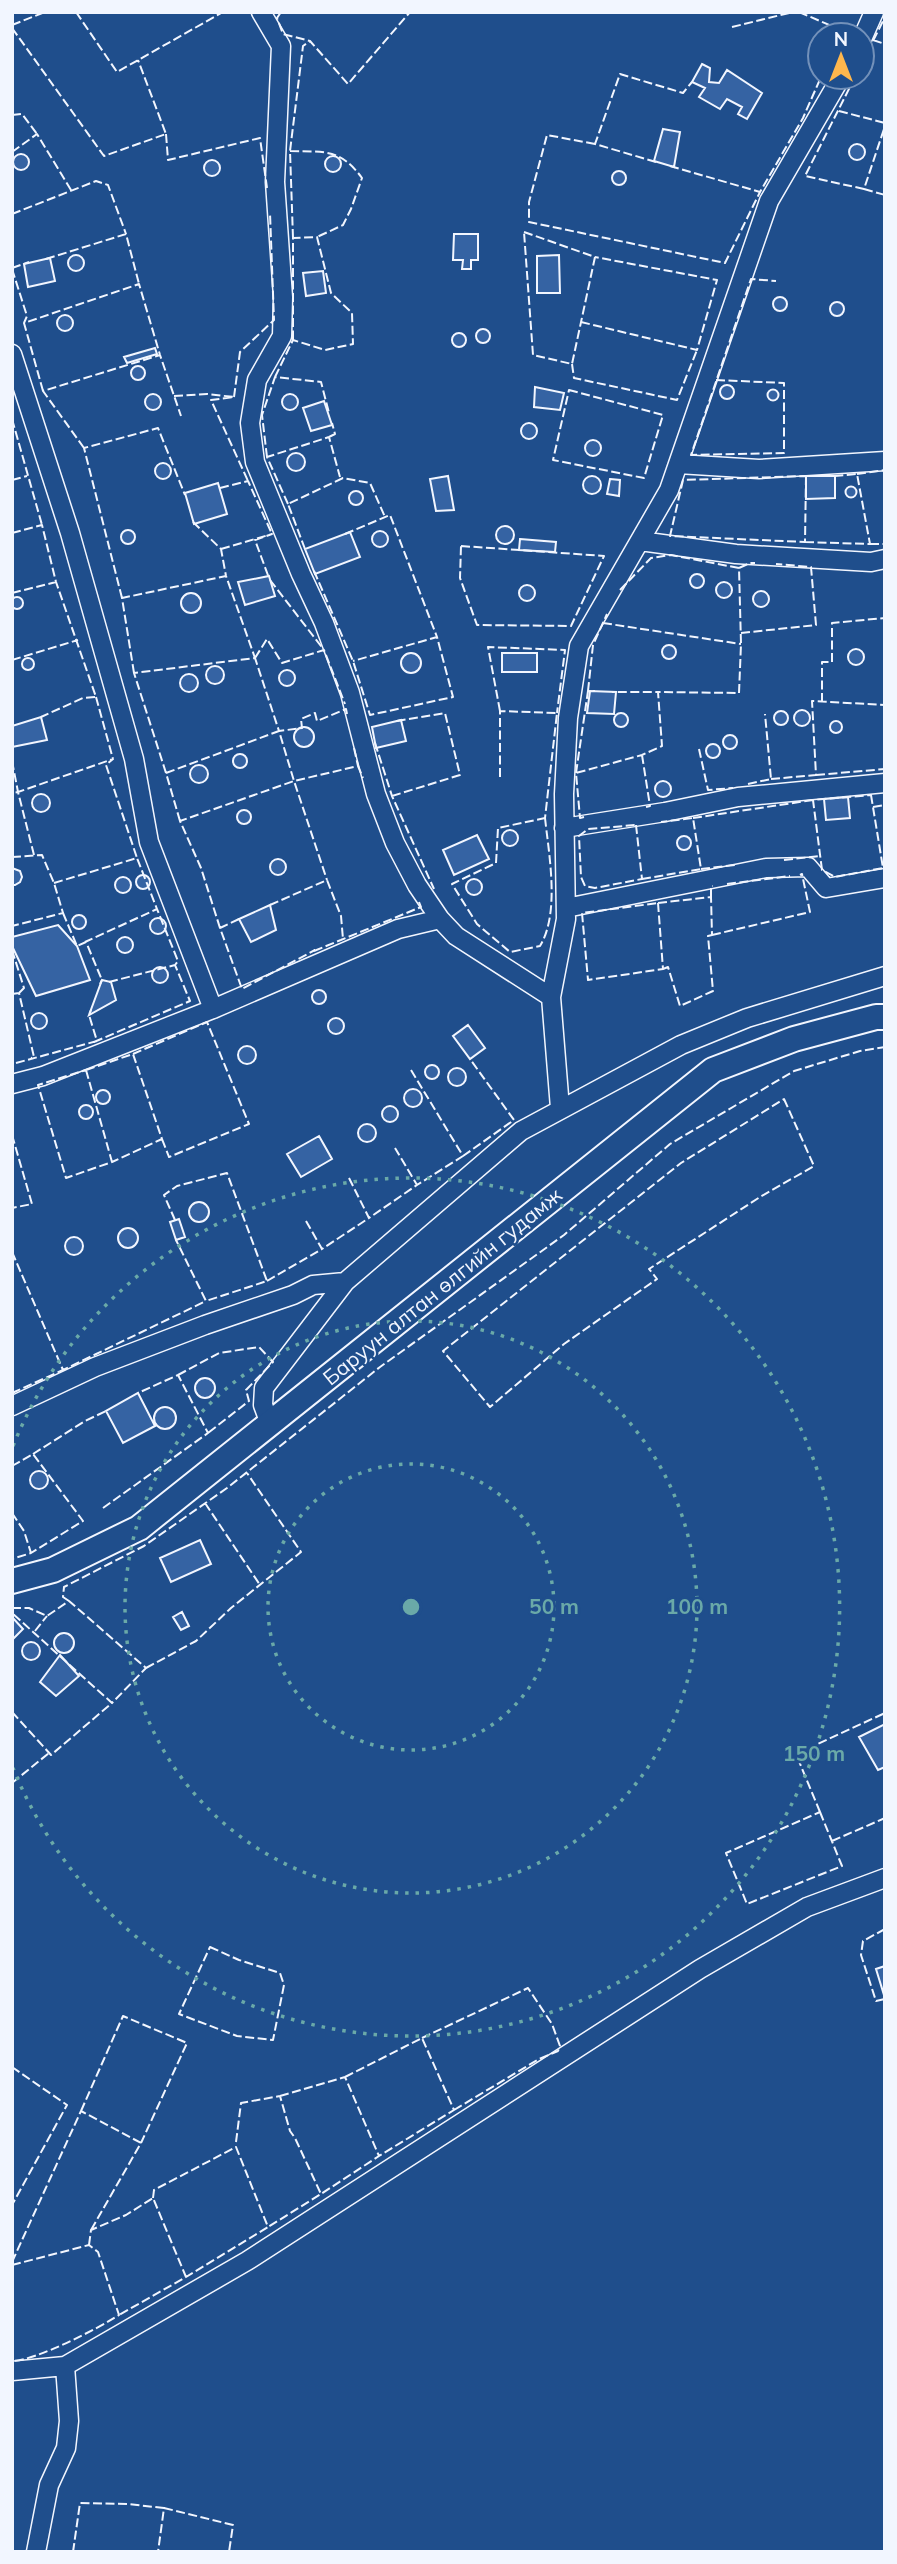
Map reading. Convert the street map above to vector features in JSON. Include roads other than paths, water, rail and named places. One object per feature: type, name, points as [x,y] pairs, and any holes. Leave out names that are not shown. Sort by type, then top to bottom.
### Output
[{"type":"main road","name":"Баруун алтан өлгийн гудамж","points":[[12,1581],[53,1570],[139,1528],[713,1070],[794,1038],[885,1017]]},
{"type":"street","points":[[261,12],[281,46],[275,182],[284,297],[282,336],[257,380],[250,423],[255,463],[351,693],[376,794],[395,843],[417,885],[440,919],[456,936],[551,997]]},
{"type":"street","points":[[560,1108],[551,997],[566,919],[564,794],[568,718],[579,646],[669,490],[769,201],[833,91]]},
{"type":"street","points":[[12,354],[70,533],[131,745],[149,842],[213,1009]]},
{"type":"street","points":[[678,464],[759,468],[885,461]]},
{"type":"street","points":[[640,541],[736,554],[871,562],[885,559]]},
{"type":"street","points":[[564,828],[738,797],[885,783]]},
{"type":"street","points":[[566,908],[766,868],[808,867],[826,888],[885,878]]},
{"type":"street","points":[[12,1084],[43,1076],[213,1009],[398,929],[440,919]]},
{"type":"street","points":[[270,1424],[262,1405],[264,1388],[345,1282],[521,1131],[681,1045],[747,1018],[885,976]]},
{"type":"street","points":[[12,1406],[95,1367],[205,1325],[293,1295],[313,1285],[345,1282]]},
{"type":"street","points":[[12,2371],[65,2366],[247,2262],[700,1969],[807,1907],[885,1878]]},
{"type":"street","points":[[36,2552],[49,2486],[66,2448],[69,2421],[65,2366]]}]
